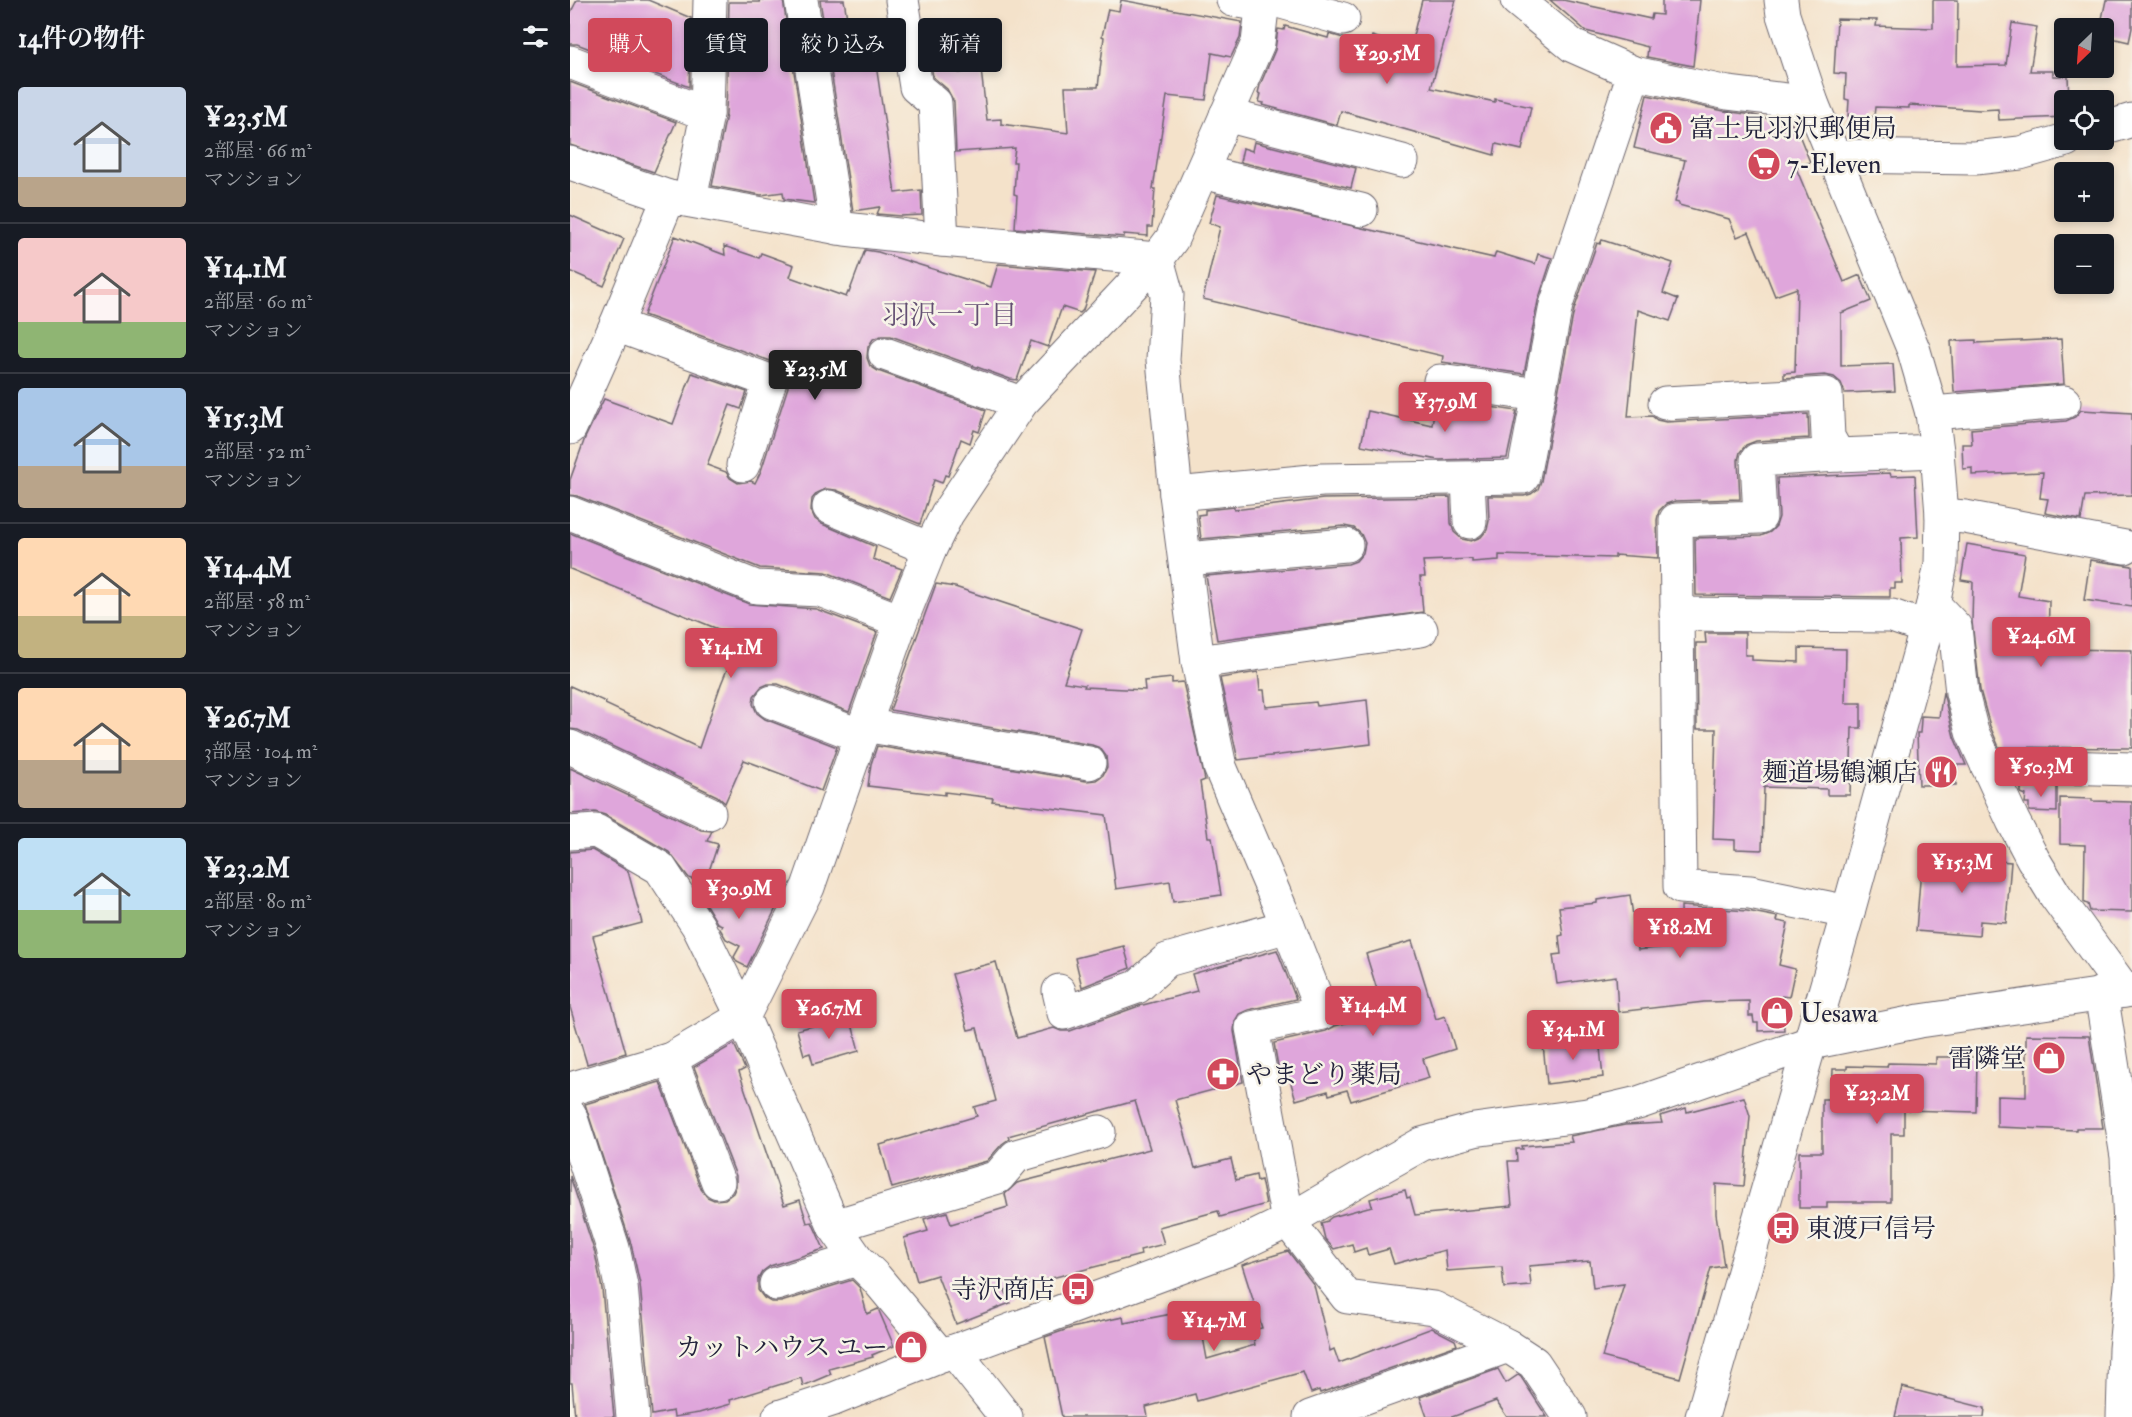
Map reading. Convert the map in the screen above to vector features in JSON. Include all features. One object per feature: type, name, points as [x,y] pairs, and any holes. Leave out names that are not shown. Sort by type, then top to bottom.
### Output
[{"type":"street","points":[[801,0],[837,228]]},
{"type":"street","points":[[902,0],[916,87],[935,103],[942,240]]},
{"type":"street","points":[[1517,0],[1573,46],[1634,73],[1728,93],[1812,103]]},
{"type":"street","points":[[1702,1417],[1848,912],[1930,616],[1941,564],[1942,515],[1938,451],[1932,413],[1914,351],[1812,103],[1781,0]]},
{"type":"street","points":[[570,1089],[671,1059],[743,1017],[808,886],[901,621],[947,514],[1021,403],[1157,259],[1172,239],[1258,43],[1258,1],[1343,19]]},
{"type":"street","points":[[570,428],[616,325],[679,199],[707,114],[705,2]]},
{"type":"street","points":[[570,63],[707,114]]},
{"type":"street","points":[[1176,494],[1322,480],[1523,477],[1556,304],[1634,73]]},
{"type":"street","points":[[1226,116],[1402,161]]},
{"type":"street","points":[[2114,126],[2132,120]]},
{"type":"street","points":[[1835,156],[1975,158],[2020,153],[2054,144]]},
{"type":"street","points":[[570,163],[679,199],[837,228],[942,240],[1157,259]]},
{"type":"street","points":[[1202,172],[1361,210]]},
{"type":"street","points":[[1157,259],[1167,295],[1163,360],[1176,494],[1198,662],[1221,767],[1322,1013],[1252,1028],[1288,1221],[1347,1297],[1434,1308],[1508,1346],[1534,1364],[1570,1417]]},
{"type":"street","points":[[616,325],[770,381],[743,465]]},
{"type":"street","points":[[885,354],[1021,403]]},
{"type":"street","points":[[1440,381],[1539,395]]},
{"type":"street","points":[[1665,404],[1826,394],[1828,437],[1838,455]]},
{"type":"street","points":[[1932,413],[2064,402]]},
{"type":"street","points":[[1848,912],[1750,892],[1680,887],[1676,520],[1760,517],[1757,460],[1938,451]]},
{"type":"street","points":[[1468,479],[1470,522]]},
{"type":"street","points":[[829,507],[930,549]]},
{"type":"street","points":[[570,513],[756,588],[820,590],[901,621]]},
{"type":"street","points":[[1942,515],[1965,517],[2125,547]]},
{"type":"street","points":[[1186,560],[1346,545]]},
{"type":"street","points":[[1676,614],[1930,616],[1955,627],[1964,703],[1972,732],[2033,859],[2119,991],[2132,1275],[2125,1349],[2123,1417]]},
{"type":"street","points":[[1198,662],[1421,630]]},
{"type":"street","points":[[772,702],[862,731],[1089,763]]},
{"type":"street","points":[[570,747],[709,813]]},
{"type":"street","points":[[1988,765],[2132,769]]},
{"type":"street","points":[[570,833],[596,831],[660,868],[698,926],[743,1017],[834,1226],[857,1259],[1006,1417]]},
{"type":"street","points":[[1059,991],[1064,1013],[1137,987],[1167,960],[1288,926]]},
{"type":"street","points":[[778,1417],[840,1408],[947,1353],[1232,1248],[1288,1221],[1422,1144],[1474,1130],[1587,1115],[1638,1103],[1810,1043],[1920,1021],[2119,991]]},
{"type":"street","points":[[671,1059],[718,1182]]},
{"type":"street","points":[[570,1115],[613,1248],[621,1286],[633,1417]]},
{"type":"street","points":[[834,1226],[998,1177],[1016,1156],[1099,1132]]},
{"type":"street","points":[[776,1284],[857,1259]]},
{"type":"street","points":[[1310,1417],[1508,1346]]},
{"type":"building","points":[[577,0],[648,0],[691,18],[684,18],[684,72],[689,72],[689,87],[650,72],[672,72],[672,18],[588,18],[588,48],[570,44],[570,14]]},
{"type":"building","points":[[759,0],[783,0],[786,18],[780,18],[780,72],[794,72],[814,203],[784,199],[783,192],[761,195],[712,186],[726,115],[727,72],[768,72],[768,18],[729,18],[729,2],[760,2]]},
{"type":"building","points":[[820,0],[844,0],[847,18],[823,18]]},
{"type":"building","points":[[1121,0],[1242,22],[1240,38],[1231,57],[1212,53],[1206,100],[1167,96],[1153,189],[1155,189],[1152,227],[1148,227],[1148,236],[1124,234],[1124,237],[1015,228],[1016,162],[1013,162],[1015,148],[956,152],[954,102],[947,89],[933,77],[932,72],[981,72],[987,120],[1001,119],[1001,124],[1068,133],[1065,87],[1098,87],[1104,37],[1102,36],[1108,9],[1119,11]]},
{"type":"building","points":[[1422,0],[1456,0],[1431,88],[1495,102],[1495,99],[1531,107],[1522,150],[1496,144],[1494,155],[1341,111],[1337,125],[1259,102],[1260,85],[1275,50],[1278,29],[1284,30],[1285,26],[1328,38],[1329,34],[1369,45],[1372,36],[1410,48]]},
{"type":"building","points":[[1550,0],[1563,0],[1651,19],[1652,14],[1662,15],[1662,0],[1700,0],[1693,66],[1647,57],[1648,47],[1586,31]]},
{"type":"building","points":[[1933,0],[1958,0],[1957,66],[2006,65],[2012,23],[2037,27],[2030,71],[2053,71],[2054,78],[2068,78],[2069,90],[2054,90],[2054,117],[1999,120],[1998,109],[1980,110],[1909,105],[1909,108],[1875,107],[1874,117],[1848,116],[1849,100],[1845,99],[1846,74],[1834,73],[1837,19],[1877,20],[1876,26],[1933,28]]},
{"type":"building","points":[[2106,0],[2132,0],[2132,28],[2129,42],[2114,39],[2114,18],[2102,18]]},
{"type":"building","points":[[831,72],[877,72],[895,193],[921,190],[922,215],[877,214],[880,207],[853,211]]},
{"type":"building","points":[[570,82],[676,122],[654,172],[570,145]]},
{"type":"building","points":[[1647,95],[1795,125],[1810,162],[1796,168],[1844,282],[1860,275],[1871,301],[1841,313],[1841,366],[1893,364],[1895,391],[1845,393],[1841,383],[1834,377],[1825,375],[1784,378],[1784,373],[1795,372],[1797,288],[1775,296],[1749,232],[1737,237],[1729,219],[1675,202],[1685,160],[1634,148]]},
{"type":"building","points":[[1254,142],[1356,168],[1351,188],[1240,162],[1243,148],[1252,151]]},
{"type":"building","points":[[1217,195],[1494,258],[1496,252],[1535,264],[1538,254],[1552,258],[1538,301],[1524,374],[1442,362],[1443,356],[1203,299],[1220,227],[1209,223]]},
{"type":"building","points":[[570,215],[624,239],[604,286],[570,271]]},
{"type":"building","points":[[675,236],[725,255],[724,246],[759,258],[761,253],[794,265],[790,277],[846,297],[865,250],[991,287],[998,264],[1095,272],[1083,310],[1080,313],[1062,307],[1048,347],[1031,341],[1017,380],[891,336],[873,339],[868,347],[867,358],[870,366],[878,371],[986,410],[979,432],[974,430],[970,443],[961,439],[948,476],[945,475],[942,483],[934,480],[920,524],[836,490],[826,489],[817,493],[812,499],[811,510],[815,519],[876,547],[873,559],[902,569],[890,597],[826,572],[760,568],[570,495],[570,480],[585,438],[604,399],[673,424],[692,373],[747,392],[741,409],[730,405],[707,465],[726,472],[738,483],[751,481],[755,483],[761,471],[788,387],[788,377],[784,368],[776,363],[644,315]]},
{"type":"building","points":[[1602,240],[1673,263],[1663,293],[1678,299],[1670,321],[1638,310],[1628,417],[1652,416],[1666,422],[1808,414],[1809,438],[1756,441],[1746,445],[1740,452],[1738,460],[1740,499],[1675,501],[1666,504],[1659,511],[1657,520],[1658,558],[1615,555],[1615,558],[1499,555],[1499,560],[1423,561],[1425,577],[1420,577],[1423,612],[1217,640],[1206,576],[1348,564],[1356,561],[1363,553],[1365,543],[1361,534],[1354,528],[1344,526],[1201,539],[1198,515],[1205,514],[1205,510],[1234,507],[1234,510],[1323,499],[1450,497],[1451,523],[1454,532],[1462,539],[1471,541],[1481,537],[1487,530],[1488,496],[1524,496],[1538,489],[1574,310],[1597,243],[1600,244]]},
{"type":"building","points":[[2061,339],[2064,384],[1954,392],[1951,341],[1976,340],[1976,343]]},
{"type":"building","points":[[1436,399],[1517,411],[1507,458],[1438,460],[1361,445],[1368,411],[1432,425]]},
{"type":"building","points":[[2081,410],[2132,413],[2132,495],[2085,496],[2081,520],[2045,513],[2048,499],[2040,498],[2043,472],[1972,475],[1972,468],[1963,469],[1962,444],[1972,444],[1971,429],[2066,421],[2075,417]]},
{"type":"building","points":[[1890,473],[1891,476],[1915,475],[1918,537],[1901,538],[1902,583],[1895,583],[1895,588],[1890,588],[1890,597],[1696,595],[1695,538],[1761,536],[1770,532],[1776,526],[1779,517],[1777,478]]},
{"type":"building","points":[[570,533],[749,604],[816,609],[877,632],[849,712],[778,684],[761,687],[754,696],[753,704],[757,713],[765,719],[837,747],[821,791],[744,760],[725,803],[717,796],[578,730],[570,729],[570,686],[699,748],[740,638],[570,569]]},
{"type":"building","points":[[1967,544],[2025,554],[2018,596],[2049,601],[2048,649],[2132,650],[2132,748],[1999,747],[1990,726],[1980,690],[1972,622],[1973,582],[1961,580]]},
{"type":"building","points":[[2090,560],[2132,566],[2132,607],[2084,600]]},
{"type":"building","points":[[936,584],[955,587],[1082,629],[1064,682],[1085,685],[1084,687],[1145,690],[1144,681],[1172,678],[1172,683],[1183,682],[1205,780],[1200,782],[1208,837],[1212,837],[1221,895],[1173,902],[1170,881],[1116,889],[1106,815],[992,801],[993,798],[945,792],[945,795],[868,786],[871,764],[877,746],[1086,781],[1096,780],[1103,775],[1107,767],[1106,756],[1100,748],[1092,745],[890,710]]},
{"type":"building","points":[[1705,633],[1745,633],[1745,655],[1752,655],[1752,660],[1799,662],[1799,648],[1846,649],[1845,703],[1861,703],[1861,728],[1852,728],[1850,795],[1827,795],[1827,789],[1764,787],[1762,850],[1735,849],[1735,840],[1713,839],[1716,729],[1697,729],[1696,643],[1706,643]]},
{"type":"building","points":[[1258,672],[1260,690],[1264,690],[1266,707],[1316,702],[1317,706],[1367,700],[1371,744],[1238,760],[1220,678]]},
{"type":"building","points":[[1943,692],[1954,737],[1966,765],[1956,765],[1956,785],[1919,785],[1917,733],[1920,733],[1921,716],[1939,717]]},
{"type":"building","points":[[570,768],[701,830],[712,831],[707,841],[718,844],[705,883],[689,878],[669,852],[605,815],[595,812],[570,814]]},
{"type":"building","points":[[2021,785],[2057,786],[2057,812],[2029,811],[2029,803],[2025,803],[2026,795],[2021,793]]},
{"type":"building","points":[[2060,798],[2132,802],[2132,912],[2090,911],[2088,904],[2084,903],[2085,845],[2060,844]]},
{"type":"building","points":[[592,850],[628,871],[642,923],[593,936],[626,1053],[587,1064],[570,1007],[570,852]]},
{"type":"building","points":[[1922,855],[2011,862],[2006,923],[1980,921],[1979,936],[1916,931]]},
{"type":"building","points":[[711,882],[760,906],[762,901],[776,908],[747,967],[737,962],[734,957],[740,946],[726,939],[720,929],[722,925],[717,923],[703,900]]},
{"type":"building","points":[[1630,895],[1638,950],[1682,945],[1681,906],[1747,911],[1778,917],[1777,921],[1788,923],[1779,965],[1795,969],[1789,997],[1782,996],[1784,1030],[1758,1031],[1758,1023],[1754,1023],[1753,1016],[1749,1016],[1749,1001],[1704,1002],[1618,1012],[1616,976],[1557,984],[1553,955],[1561,954],[1559,936],[1563,935],[1559,907],[1597,903],[1597,900]]},
{"type":"building","points":[[1412,941],[1436,1019],[1445,1016],[1455,1049],[1423,1059],[1429,1078],[1351,1101],[1347,1090],[1329,1095],[1328,1091],[1296,1100],[1287,1070],[1279,1072],[1274,1043],[1326,1031],[1335,1026],[1384,1012],[1366,954]]},
{"type":"building","points":[[1124,946],[1130,968],[1082,987],[1075,958]]},
{"type":"building","points":[[1277,950],[1296,999],[1239,1014],[1235,1021],[1234,1031],[1243,1082],[1175,1100],[1195,1168],[1231,1159],[1236,1180],[1256,1175],[1257,1181],[1261,1180],[1266,1204],[1220,1217],[1218,1211],[1159,1227],[1164,1244],[1140,1250],[1141,1255],[1005,1290],[1010,1303],[956,1324],[937,1275],[917,1281],[904,1238],[928,1231],[924,1219],[947,1212],[951,1224],[1008,1207],[1005,1194],[1017,1183],[1150,1149],[1135,1101],[1008,1136],[1009,1139],[987,1161],[892,1188],[880,1145],[977,1116],[974,1107],[996,1101],[977,1028],[968,1030],[952,974],[996,962],[1017,1038],[1054,1028],[1070,1031],[1139,1006],[1197,991],[1192,974]]},
{"type":"building","points":[[847,1017],[848,1021],[851,1020],[859,1051],[813,1064],[810,1053],[804,1055],[797,1030]]},
{"type":"building","points":[[2026,1035],[2089,1036],[2103,1128],[2076,1128],[2076,1130],[1997,1127],[1997,1096],[2026,1097]]},
{"type":"building","points":[[1599,1038],[1603,1077],[1547,1084],[1543,1045]]},
{"type":"building","points":[[734,1044],[745,1069],[739,1072],[784,1205],[800,1200],[807,1223],[812,1222],[824,1249],[770,1266],[762,1272],[758,1279],[758,1290],[764,1298],[771,1302],[781,1302],[852,1280],[860,1288],[867,1314],[878,1309],[894,1346],[872,1355],[873,1357],[829,1369],[831,1374],[803,1386],[801,1378],[730,1400],[731,1404],[699,1413],[674,1417],[673,1411],[652,1415],[640,1284],[631,1244],[585,1104],[660,1082],[701,1189],[707,1197],[714,1200],[725,1199],[733,1193],[736,1176],[694,1067]]},
{"type":"building","points":[[1936,1057],[1977,1057],[1976,1112],[1904,1110],[1904,1134],[1891,1134],[1891,1202],[1827,1202],[1827,1208],[1799,1208],[1799,1152],[1822,1152],[1822,1099],[1832,1099],[1833,1069],[1847,1069],[1847,1066],[1887,1067],[1888,1063],[1936,1064]]},
{"type":"building","points":[[1744,1097],[1750,1116],[1744,1186],[1716,1184],[1716,1214],[1724,1266],[1711,1268],[1680,1378],[1602,1357],[1624,1284],[1593,1288],[1590,1261],[1529,1266],[1531,1286],[1504,1288],[1502,1267],[1447,1271],[1445,1250],[1394,1264],[1389,1249],[1368,1255],[1366,1248],[1354,1252],[1352,1244],[1334,1249],[1325,1239],[1321,1223],[1332,1217],[1372,1206],[1370,1199],[1405,1190],[1407,1198],[1410,1197],[1415,1215],[1512,1206],[1508,1161],[1517,1161],[1516,1149],[1523,1149],[1522,1146],[1572,1142],[1570,1136],[1625,1125],[1662,1123],[1660,1116],[1686,1108],[1687,1112]]},
{"type":"building","points":[[570,1176],[595,1253],[602,1289],[614,1417],[575,1417],[572,1383],[570,1383]]},
{"type":"building","points":[[1288,1251],[1314,1285],[1330,1351],[1334,1349],[1339,1363],[1432,1328],[1455,1340],[1457,1345],[1320,1393],[1319,1390],[1311,1393],[1303,1372],[1197,1401],[1195,1394],[1146,1407],[1148,1417],[1062,1417],[1045,1337],[1071,1328],[1123,1317],[1124,1323],[1198,1309],[1207,1359],[1255,1345],[1252,1330],[1262,1328],[1242,1265]]},
{"type":"building","points":[[1498,1369],[1506,1383],[1518,1375],[1521,1377],[1547,1417],[1507,1417],[1496,1401],[1452,1417],[1427,1417],[1420,1397]]},
{"type":"building","points":[[1902,1387],[1985,1408],[1984,1417],[1895,1417]]},
{"type":"place","name":"富士見羽沢郵便局","points":[[1666,128]]},
{"type":"place","name":"7-Eleven","points":[[1764,164]]},
{"type":"place","name":"麺道場鶴瀬店","points":[[1941,772]]},
{"type":"place","name":"Uesawa","points":[[1777,1013]]},
{"type":"place","name":"雷隣堂","points":[[2049,1058]]},
{"type":"place","name":"やまどり薬局","points":[[1223,1074]]},
{"type":"place","name":"東渡戸信号","points":[[1783,1228]]},
{"type":"place","name":"寺沢商店","points":[[1078,1289]]},
{"type":"place","name":"カットハウス ユー","points":[[911,1347]]},
{"type":"district","name":"羽沢一丁目","points":[[950,315]]}]
